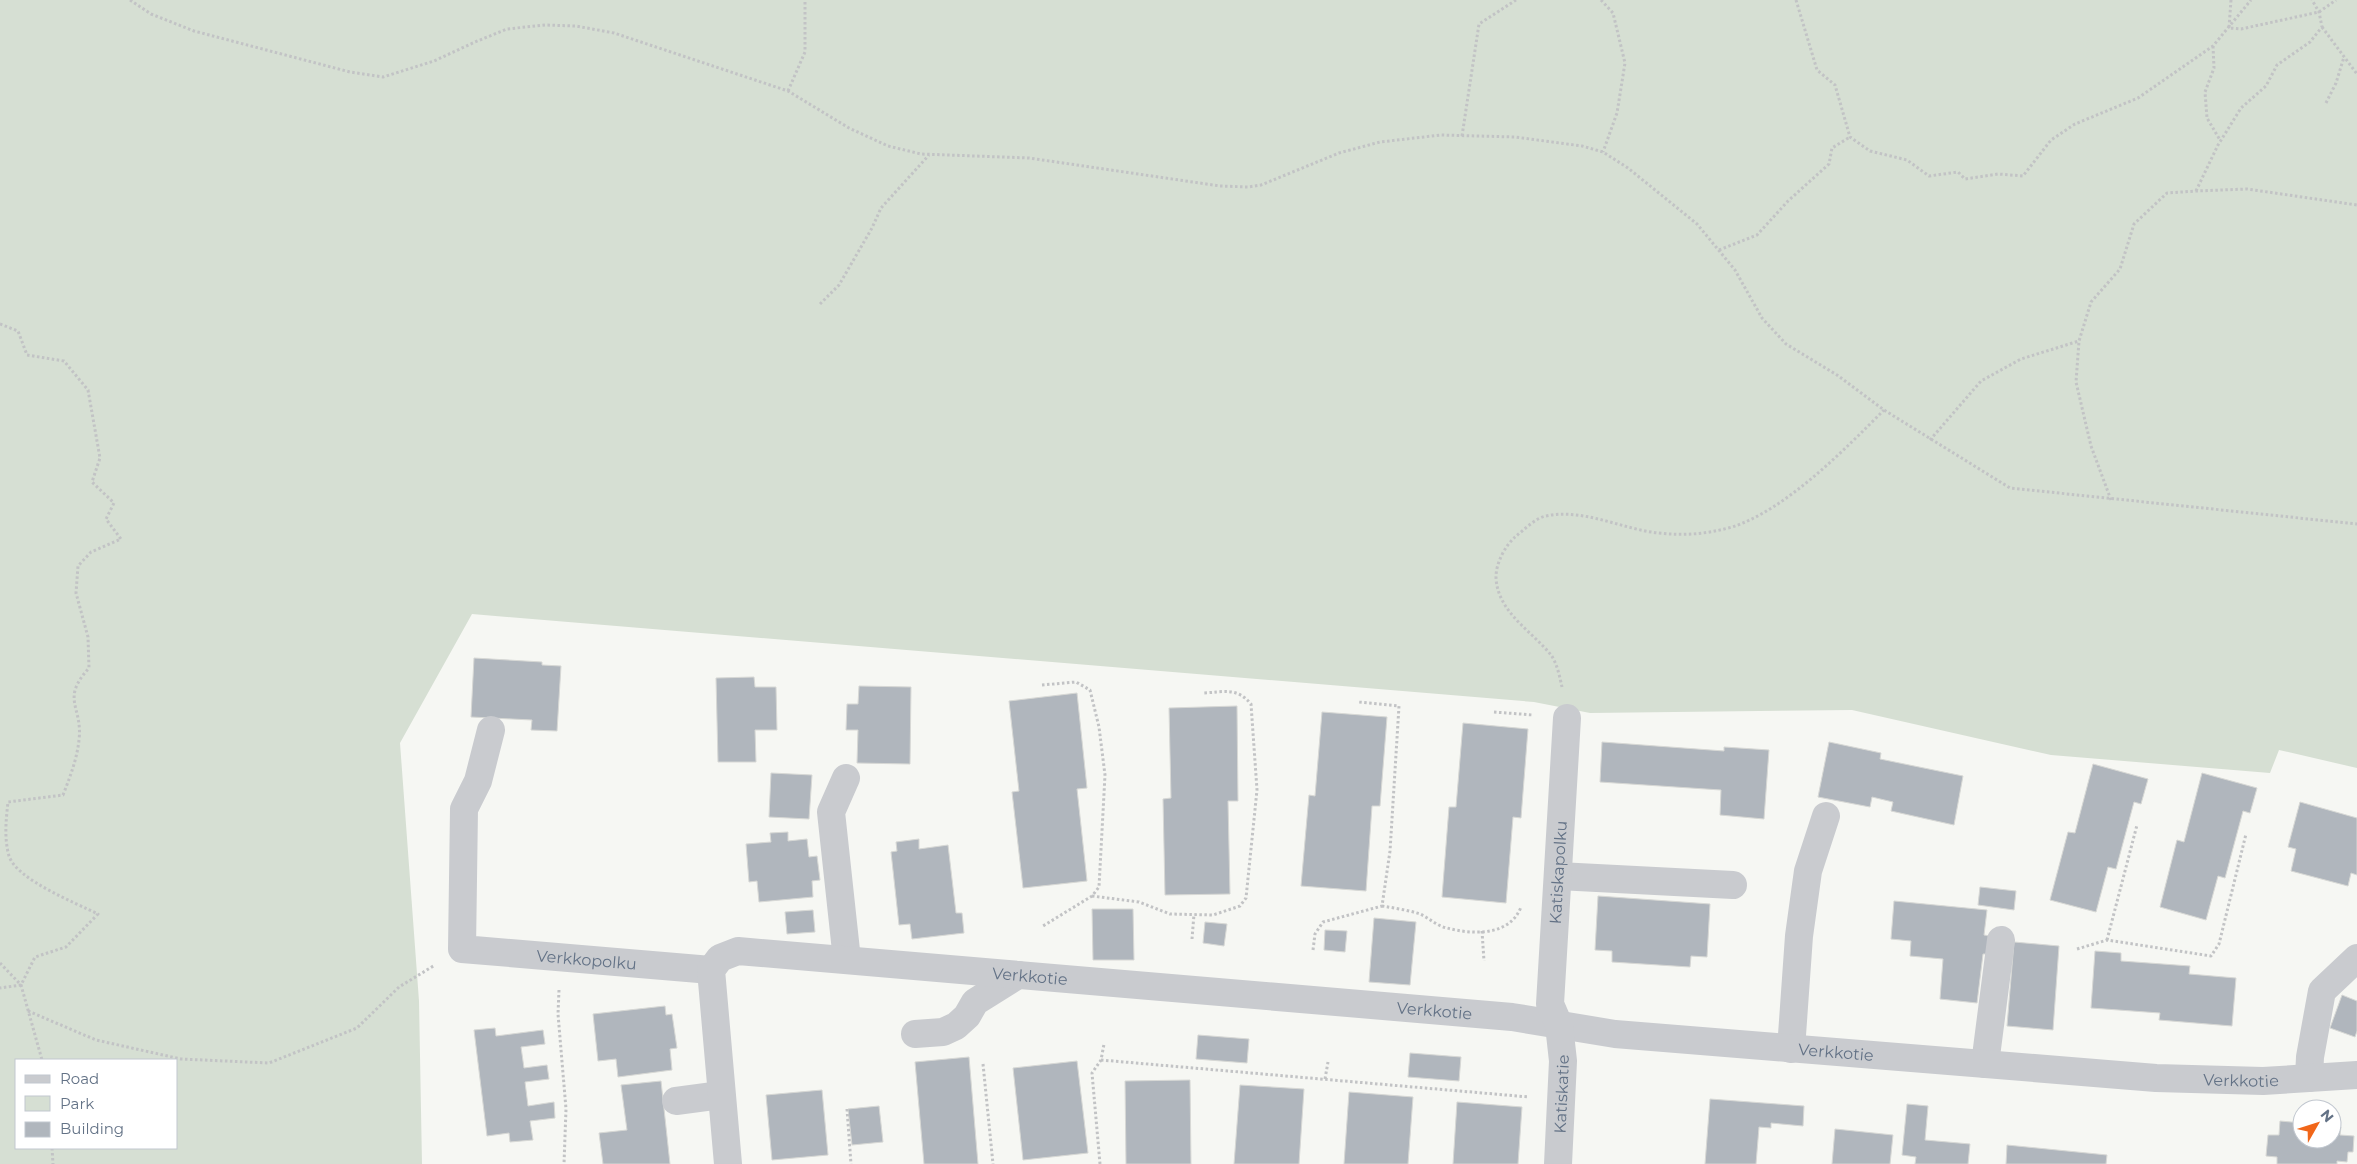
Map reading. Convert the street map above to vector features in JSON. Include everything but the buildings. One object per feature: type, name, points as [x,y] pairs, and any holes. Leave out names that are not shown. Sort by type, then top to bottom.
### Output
[{"type":"street","name":"Katiskapolku","points":[[1559,1025],[1550,1004],[1567,718]]},
{"type":"street","points":[[462,949],[464,809],[478,781],[491,730]]},
{"type":"street","points":[[846,778],[831,812],[846,960]]},
{"type":"street","points":[[1791,1049],[1799,936],[1808,872],[1826,816]]},
{"type":"street","points":[[1558,876],[1733,886]]},
{"type":"street","points":[[1985,1064],[2001,940]]},
{"type":"street","name":"Verkkopolku","points":[[462,949],[711,970]]},
{"type":"street","name":"Verkkotie","points":[[711,970],[720,958],[738,951],[1512,1017],[1615,1034],[2156,1078],[2264,1081],[2357,1075]]},
{"type":"street","points":[[2309,1078],[2310,1057],[2322,991],[2357,958]]},
{"type":"street","points":[[711,970],[728,1164]]},
{"type":"street","points":[[915,1034],[943,1032],[956,1026],[966,1016],[975,1002],[1018,975]]},
{"type":"street","name":"Katiskatie","points":[[1558,1164],[1563,1061],[1559,1025]]},
{"type":"street","points":[[676,1101],[721,1095]]},
{"type":"path","points":[[130,0],[151,14],[194,31],[350,72],[383,76],[434,61],[508,29],[545,25],[576,26],[614,33],[788,91],[849,128],[888,146],[929,155],[1030,158],[1220,186],[1248,188],[1279,180],[1339,153],[1380,142],[1441,135],[1515,137],[1582,146],[1603,152],[1628,168],[1697,224],[1734,270],[1762,318],[1786,344],[1837,375],[1884,410],[1930,440],[2010,488],[2111,500],[2357,524]]},
{"type":"path","points":[[788,91],[805,52],[805,0]]},
{"type":"path","points":[[1462,136],[1479,24],[1516,0]]},
{"type":"path","points":[[1602,0],[1613,13],[1625,63],[1617,113],[1603,152]]},
{"type":"path","points":[[1796,0],[1817,70],[1835,85],[1850,137],[1870,151],[1907,160],[1929,176],[1958,172],[1965,179],[1998,174],[2023,176],[2051,140],[2075,124],[2138,98],[2213,46],[2251,0]]},
{"type":"path","points":[[2229,28],[2231,0]]},
{"type":"path","points":[[2312,0],[2319,12],[2322,27],[2357,74]]},
{"type":"path","points":[[2229,28],[2241,29],[2319,12],[2336,0]]},
{"type":"path","points":[[2196,191],[2220,140],[2241,108],[2266,86],[2277,65],[2310,42],[2322,27]]},
{"type":"path","points":[[2213,46],[2214,68],[2206,92],[2207,118],[2220,140]]},
{"type":"path","points":[[2326,103],[2336,83],[2344,57]]},
{"type":"path","points":[[1719,250],[1757,235],[1788,200],[1829,164],[1832,148],[1850,137]]},
{"type":"path","points":[[820,304],[839,284],[882,208],[929,155]]},
{"type":"path","points":[[2111,500],[2091,446],[2076,382],[2079,341],[2091,302],[2120,269],[2134,224],[2168,193],[2247,190],[2357,205]]},
{"type":"path","points":[[0,324],[18,331],[27,355],[64,361],[88,390],[100,458],[92,482],[114,503],[106,519],[121,540],[91,552],[78,566],[76,592],[88,638],[89,668],[78,680],[72,696],[79,737],[76,759],[63,795],[8,802],[5,829],[10,858],[34,883],[98,914],[66,947],[35,957],[21,986]]},
{"type":"path","points":[[1930,440],[1981,382],[2021,359],[2079,341]]},
{"type":"path","points":[[1567,718],[1560,680],[1552,656],[1518,623],[1500,596],[1496,576],[1499,560],[1511,541],[1526,528],[1545,516],[1578,516],[1657,533],[1700,535],[1735,526],[1781,502],[1852,442],[1884,410]]},
{"type":"path","points":[[1042,685],[1076,682],[1083,684],[1090,690],[1099,727],[1104,784],[1099,887],[1092,896],[1043,926]]},
{"type":"path","points":[[1092,896],[1139,902],[1170,914],[1213,915],[1240,906],[1246,898],[1257,790],[1251,704],[1243,694],[1236,692],[1204,693]]},
{"type":"path","points":[[1358,702],[1399,706],[1390,851],[1382,906]]},
{"type":"path","points":[[1494,712],[1532,714],[1537,717]]},
{"type":"path","points":[[2107,940],[2137,825]]},
{"type":"path","points":[[2077,950],[2107,940],[2211,956],[2219,944],[2246,834]]},
{"type":"path","points":[[1313,950],[1315,934],[1323,922],[1382,906],[1421,915],[1446,928],[1482,931],[1498,930],[1514,921],[1522,902]]},
{"type":"path","points":[[1192,939],[1194,914]]},
{"type":"path","points":[[1482,931],[1484,961]]},
{"type":"path","points":[[28,1011],[96,1040],[181,1059],[269,1062],[357,1028],[399,987],[462,949]]},
{"type":"path","points":[[563,957],[558,1014],[566,1109],[564,1164]]},
{"type":"path","points":[[0,963],[21,986],[42,1059]]},
{"type":"path","points":[[0,988],[21,986]]},
{"type":"path","points":[[1100,1164],[1092,1073],[1101,1060],[1104,1044]]},
{"type":"path","points":[[1101,1060],[1536,1097],[1561,1097]]},
{"type":"path","points":[[1325,1079],[1328,1062]]},
{"type":"path","points":[[983,1064],[993,1164]]},
{"type":"path","points":[[847,1108],[852,1164]]},
{"type":"path","points":[[52,1149],[53,1164]]},
{"type":"green space","points":[[0,0],[2357,0],[2357,768],[2279,750],[2270,773],[2051,755],[1852,710],[1590,713],[1534,702],[472,614],[400,743],[419,1001],[422,1164],[0,1164]]}]
